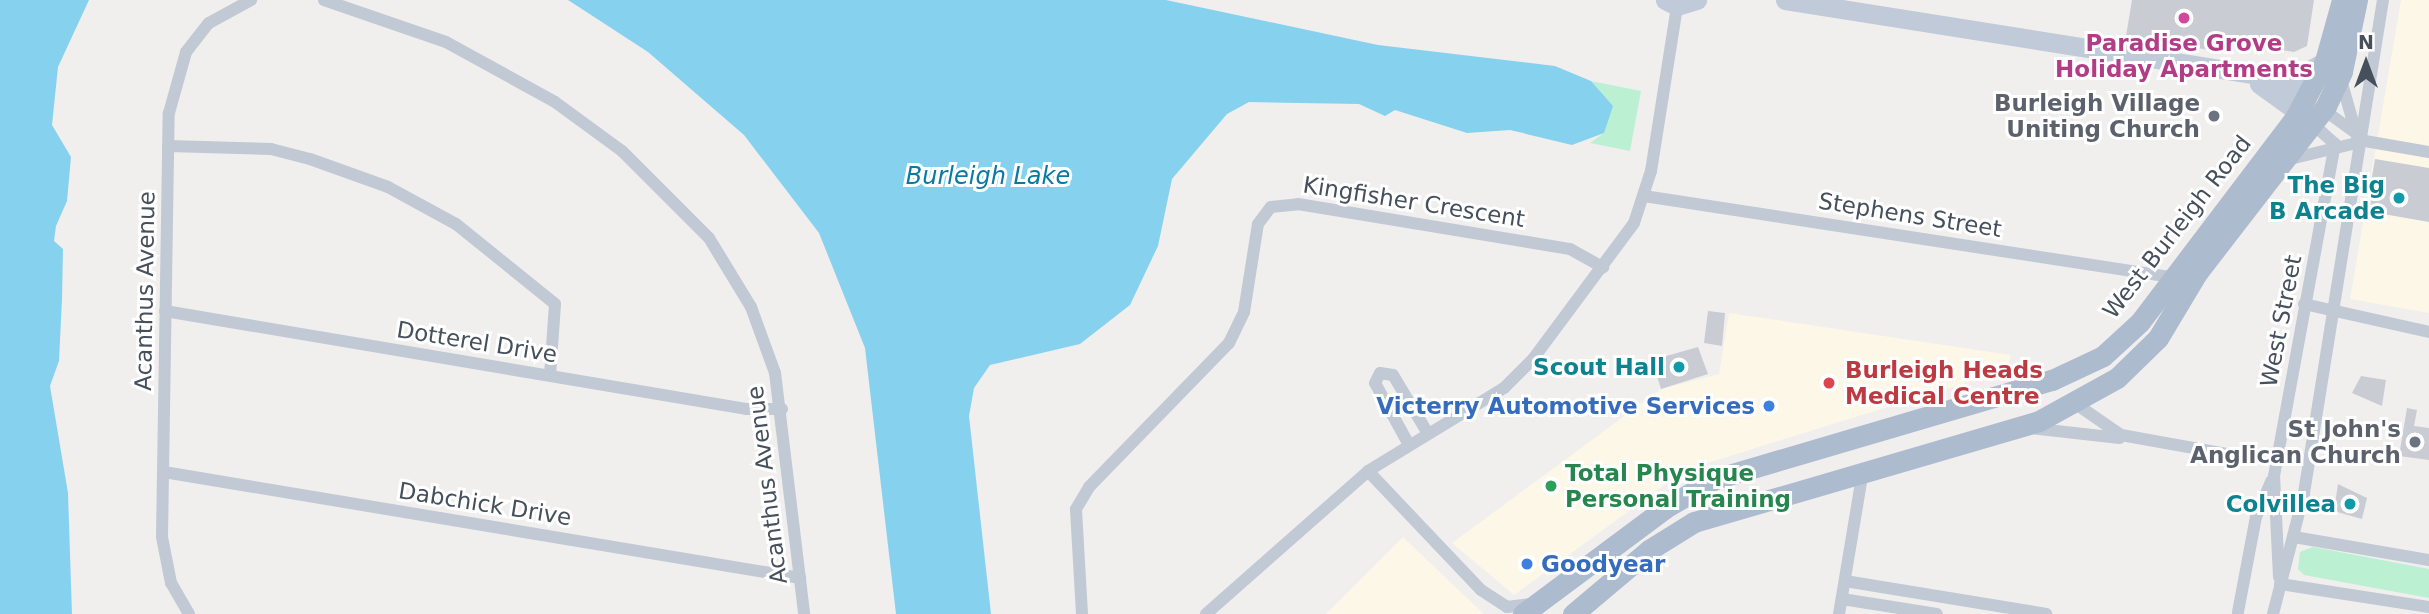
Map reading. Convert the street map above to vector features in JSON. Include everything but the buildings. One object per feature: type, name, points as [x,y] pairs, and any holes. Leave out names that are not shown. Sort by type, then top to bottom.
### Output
[{"type":"main road","name":"West Burleigh Road","points":[[2333,67],[2342,0]]},
{"type":"main road","name":"West Burleigh Road","points":[[1573,614],[1649,550],[1694,522],[1863,470],[2020,428],[2076,404],[2145,354],[2197,273],[2287,162],[2333,67],[2357,0]]},
{"type":"main road","name":"West Burleigh Road","points":[[1530,609],[1715,479],[2052,380],[2103,356],[2134,329],[2170,277],[2311,111]]},
{"type":"main road","points":[[1917,419],[1965,415],[2051,391],[2065,392],[2076,404]]},
{"type":"street","name":"Acanthus Avenue","points":[[189,614],[165,565],[165,311],[168,146],[172,85],[186,52],[209,23],[251,0]]},
{"type":"street","name":"Acanthus Avenue","points":[[324,0],[482,59],[622,151],[698,224],[728,265],[761,330],[782,409],[804,614]]},
{"type":"street","points":[[1206,614],[1367,471],[1408,443],[1504,388],[1603,267],[1644,196],[1671,3],[1697,0]]},
{"type":"street","points":[[1785,0],[2214,71],[2297,76],[2333,67]]},
{"type":"street","name":"West Street","points":[[2276,612],[2280,584],[2296,531],[2334,315],[2358,139],[2383,0]]},
{"type":"street","name":"West Street","points":[[2333,67],[2358,139]]},
{"type":"street","points":[[2214,71],[2268,87],[2358,139],[2429,152]]},
{"type":"street","points":[[2254,74],[2311,111],[2335,146]]},
{"type":"street","points":[[2287,162],[2358,139]]},
{"type":"street","points":[[168,146],[271,149],[310,159],[388,187],[456,224],[555,304],[550,375]]},
{"type":"street","name":"West Street","points":[[2280,584],[2273,512],[2274,476],[2335,146]]},
{"type":"street","points":[[2330,174],[2342,170],[2354,178]]},
{"type":"street","name":"Stephens Street","points":[[1644,196],[2170,277]]},
{"type":"street","name":"Kingfisher Crescent","points":[[1082,614],[1076,509],[1089,487],[1234,335],[1258,224],[1271,207],[1298,204],[1570,249],[1603,267]]},
{"type":"street","points":[[2304,304],[2334,315],[2429,331]]},
{"type":"street","name":"Dotterel Drive","points":[[165,311],[550,375],[782,409]]},
{"type":"street","points":[[1408,443],[1376,383],[1380,373],[1394,375],[1427,432]]},
{"type":"street","points":[[2076,404],[2099,425],[2133,439]]},
{"type":"street","points":[[2020,428],[2133,439],[2243,457]]},
{"type":"street","points":[[1839,614],[1863,470]]},
{"type":"street","points":[[1367,471],[1481,590],[1496,614]]},
{"type":"street","name":"Dabchick Drive","points":[[164,472],[800,578]]},
{"type":"street","points":[[2238,612],[2256,517],[2274,476]]},
{"type":"street","points":[[2273,512],[2284,526],[2296,531],[2429,560]]},
{"type":"street","points":[[2276,547],[2296,531]]},
{"type":"street","points":[[1845,581],[2046,614]]},
{"type":"street","points":[[2280,584],[2429,607]]},
{"type":"street","points":[[1481,590],[1507,607],[1530,609]]},
{"type":"street","points":[[1842,598],[1937,614]]},
{"type":"shaded area","points":[[2401,0],[2429,0],[2429,313],[2350,299]]},
{"type":"shaded area","points":[[1729,313],[2011,355],[2007,370],[1685,470],[1514,595],[1452,543],[1661,389],[1719,374]]},
{"type":"shaded area","points":[[1403,537],[1446,578],[1484,614],[1326,614]]},
{"type":"green space","points":[[1591,81],[1641,91],[1630,151],[1590,143],[1604,133],[1600,92]]},
{"type":"green space","points":[[2313,547],[2429,569],[2429,598],[2304,575],[2298,569],[2300,552]]},
{"type":"water","points":[[0,0],[89,0],[58,67],[52,125],[71,157],[67,201],[56,226],[54,241],[63,249],[62,299],[59,361],[50,386],[68,493],[72,614],[0,614]]},
{"type":"water","name":"Burleigh Lake","points":[[568,0],[1166,0],[1378,45],[1555,66],[1591,81],[1613,106],[1604,133],[1572,145],[1510,130],[1467,133],[1395,110],[1385,116],[1359,104],[1249,102],[1227,114],[1172,179],[1158,246],[1130,305],[1080,344],[990,365],[974,388],[969,416],[991,614],[896,614],[865,348],[819,233],[744,135],[648,52]]},
{"type":"place","name":"Paradise Grove Holiday Apartments","points":[[2184,18]]},
{"type":"place","name":"Burleigh Village Uniting Church","points":[[2214,116]]},
{"type":"place","name":"The Big B Arcade","points":[[2399,198]]},
{"type":"place","name":"Scout Hall","points":[[1679,367]]},
{"type":"place","name":"Burleigh Heads Medical Centre","points":[[1829,383]]},
{"type":"place","name":"Victerry Automotive Services","points":[[1769,406]]},
{"type":"place","name":"St John's Anglican Church","points":[[2415,442]]},
{"type":"place","name":"Total Physique Personal Training","points":[[1551,486]]},
{"type":"place","name":"Colvillea","points":[[2350,504]]},
{"type":"place","name":"Goodyear","points":[[1527,564]]}]
